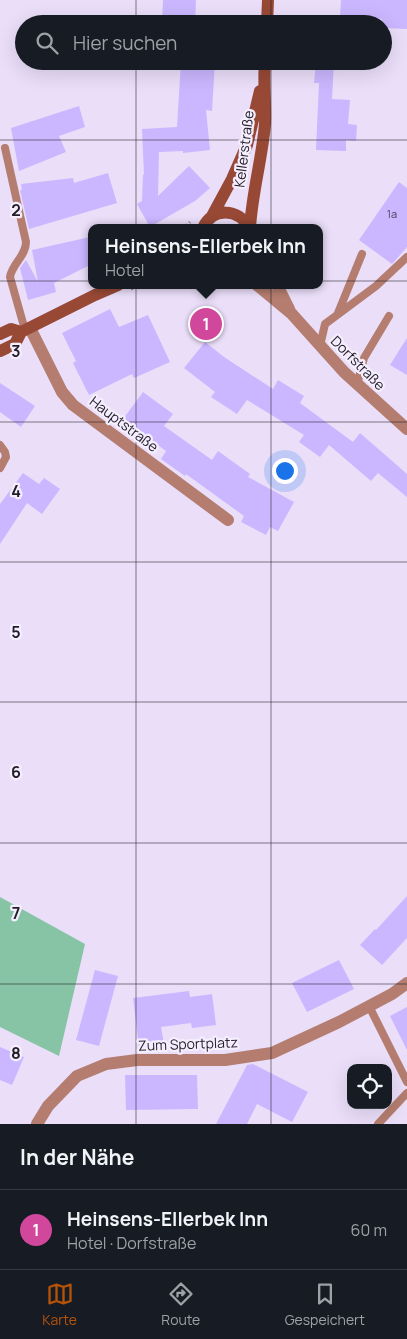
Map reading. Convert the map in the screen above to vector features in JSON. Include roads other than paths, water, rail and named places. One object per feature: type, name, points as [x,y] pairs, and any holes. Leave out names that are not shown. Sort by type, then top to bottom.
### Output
[{"type":"main road","points":[[267,15],[268,0]]},
{"type":"main road","name":"Kellerstraße","points":[[205,224],[232,179],[247,145],[264,70]]},
{"type":"main road","name":"Kellerstraße","points":[[250,224],[262,157],[265,122],[264,70]]},
{"type":"main road","points":[[205,224],[219,213],[234,214],[241,217],[246,224]]},
{"type":"main road","points":[[95,295],[103,289]]},
{"type":"main road","points":[[0,334],[11,330],[25,330],[109,289]]},
{"type":"main road","points":[[0,351],[15,344],[25,330]]},
{"type":"street","name":"Dorfstraße","points":[[262,289],[291,313],[357,386],[407,429]]},
{"type":"street","name":"Dorfstraße","points":[[278,289],[291,313]]},
{"type":"street","name":"Hauptstraße","points":[[25,330],[62,392],[73,405],[228,520]]},
{"type":"street","name":"Zum Sportplatz","points":[[37,1124],[48,1106],[77,1076],[106,1064],[137,1060],[225,1060],[272,1053],[339,1022],[392,994],[407,982]]},
{"type":"lane","points":[[5,148],[26,242],[24,252],[11,271],[10,277],[14,297],[25,330]]},
{"type":"lane","points":[[338,315],[362,254]]},
{"type":"lane","points":[[320,346],[325,324],[376,286],[407,256]]},
{"type":"lane","points":[[357,386],[364,358],[389,316]]},
{"type":"lane","points":[[0,445],[6,457],[0,468]]},
{"type":"lane","points":[[369,1006],[407,1082]]},
{"type":"lane","points":[[378,1124],[407,1093]]},
{"type":"place","name":"Heinsens-Ellerbek Inn","points":[[206,324]]}]
